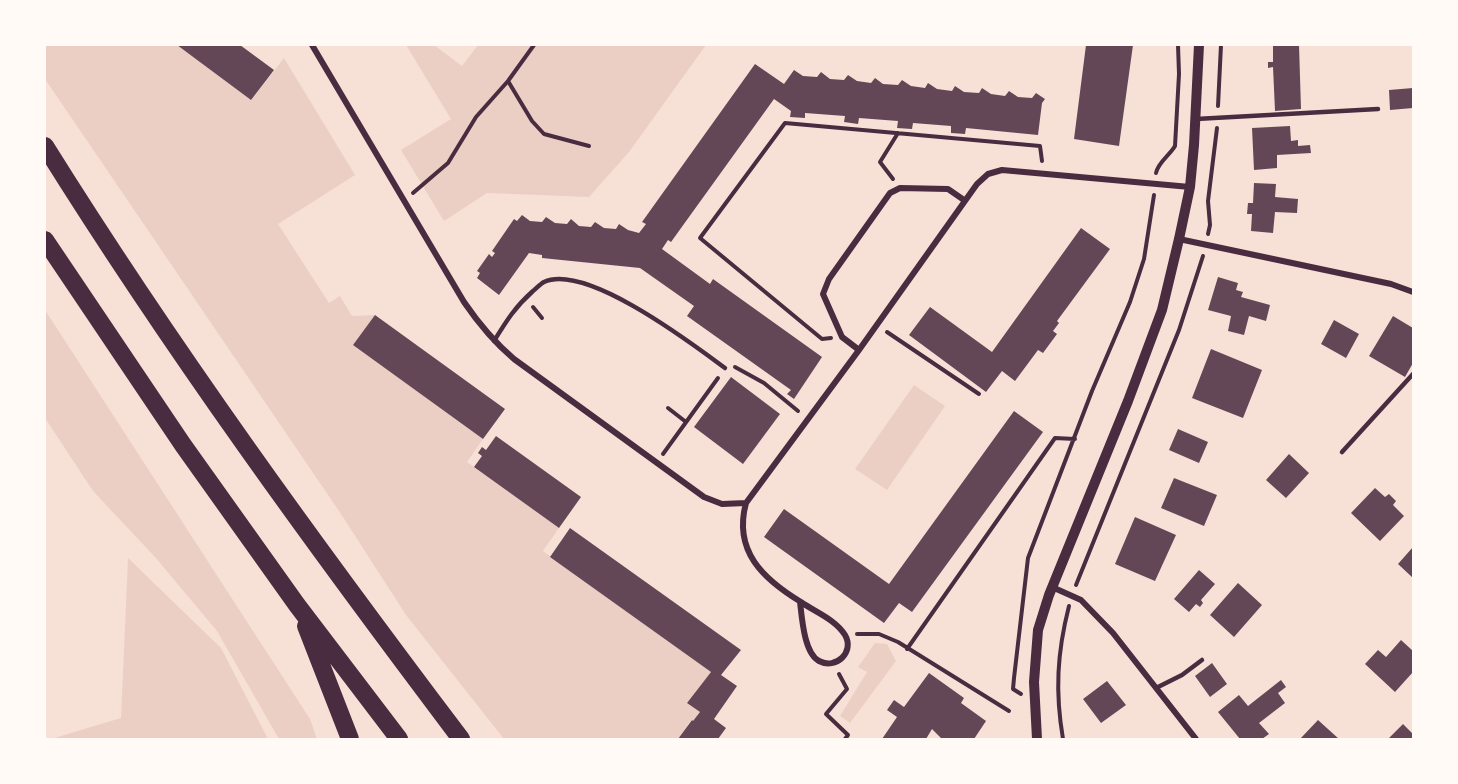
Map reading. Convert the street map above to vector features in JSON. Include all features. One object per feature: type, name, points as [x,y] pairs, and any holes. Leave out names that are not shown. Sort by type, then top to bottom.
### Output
[{"type":"highway","points":[[45,146],[84,208],[210,394],[341,578],[461,739]]},
{"type":"highway","points":[[45,240],[183,445],[297,605],[399,739]]},
{"type":"highway","points":[[297,605],[350,739]]},
{"type":"street","points":[[312,45],[464,302],[494,341],[514,359],[704,497],[722,504],[746,503]]},
{"type":"street","points":[[1037,739],[1034,682],[1038,630],[1052,587],[1128,401],[1162,310],[1179,239],[1190,187],[1199,45]]},
{"type":"street","points":[[800,602],[802,623],[811,654],[823,663],[841,660],[847,651],[848,641],[844,634],[827,618],[800,602],[765,575],[749,553],[743,536],[741,520],[746,503],[859,350],[964,200],[988,174],[1002,170],[1190,187]]},
{"type":"street","points":[[859,350],[842,337],[823,294],[828,279],[890,193],[900,188],[948,189],[964,200]]},
{"type":"street","points":[[1179,239],[1391,284],[1413,292]]},
{"type":"street","points":[[1052,587],[1082,600],[1113,633],[1196,739]]},
{"type":"lane","points":[[1196,119],[1378,109]]},
{"type":"lane","points":[[494,341],[515,307],[543,282],[559,280],[607,291],[675,332],[725,368]]},
{"type":"lane","points":[[1342,452],[1413,374]]},
{"type":"lane","points":[[1156,688],[1182,675],[1202,660]]},
{"type":"path","points":[[403,201],[447,163],[476,117],[534,45]]},
{"type":"path","points":[[1156,171],[1175,146],[1179,85],[1178,45]]},
{"type":"path","points":[[507,81],[532,121],[544,134],[589,146]]},
{"type":"path","points":[[842,337],[822,339],[700,238],[785,123],[1040,146],[1045,174]]},
{"type":"path","points":[[898,133],[880,162],[900,188]]},
{"type":"path","points":[[1035,706],[1013,688],[1028,558],[1092,391],[1116,338],[1144,259],[1154,197]]},
{"type":"path","points":[[877,324],[978,394]]},
{"type":"path","points":[[657,463],[728,364],[764,383],[808,419]]},
{"type":"path","points":[[668,408],[686,422]]},
{"type":"path","points":[[907,650],[1055,438],[1075,439]]},
{"type":"path","points":[[844,634],[879,634],[898,642],[907,650],[1009,711]]},
{"type":"path","points":[[820,716],[826,714],[847,689],[833,663]]},
{"type":"path","points":[[826,714],[848,735],[845,739]]},
{"type":"shaded area","points":[[45,45],[177,45],[251,100],[284,58],[355,175],[278,224],[329,303],[340,296],[352,316],[375,315],[354,345],[483,439],[467,462],[559,528],[543,551],[711,672],[687,703],[700,712],[693,721],[691,720],[678,739],[504,739],[406,615],[341,514],[45,79]]},
{"type":"shaded area","points":[[406,45],[434,45],[462,66],[478,45],[706,45],[629,152],[589,197],[487,193],[444,221],[401,150],[451,119]]},
{"type":"shaded area","points":[[45,310],[310,719],[317,739],[279,739],[217,631],[155,557],[93,491],[45,418]]},
{"type":"shaded area","points":[[914,385],[945,406],[887,490],[855,469]]},
{"type":"shaded area","points":[[128,558],[221,648],[268,739],[51,739],[121,718]]},
{"type":"shaded area","points":[[875,643],[887,644],[896,661],[850,723],[840,716],[867,672],[858,667]]},
{"type":"building","points":[[177,45],[240,45],[274,70],[251,100]]},
{"type":"building","points":[[1086,45],[1133,45],[1119,146],[1074,139]]},
{"type":"building","points":[[1273,45],[1299,45],[1301,109],[1275,111],[1273,67],[1268,68],[1268,62],[1273,62]]},
{"type":"building","points":[[755,64],[784,84],[794,70],[803,76],[817,77],[821,72],[830,79],[844,80],[848,75],[857,81],[871,83],[875,78],[883,84],[898,85],[902,80],[911,86],[925,88],[928,83],[937,89],[952,91],[955,86],[964,92],[979,93],[982,88],[991,94],[1005,96],[1009,91],[1018,97],[1032,98],[1036,93],[1045,99],[1042,103],[1038,135],[966,128],[965,134],[951,133],[951,126],[913,123],[912,129],[897,128],[898,121],[859,118],[858,124],[844,122],[845,116],[805,113],[805,118],[790,117],[791,111],[774,99],[671,242],[668,240],[662,249],[710,284],[713,279],[822,357],[794,399],[787,394],[791,390],[687,316],[694,306],[640,268],[542,258],[542,255],[529,253],[499,295],[477,278],[480,273],[477,271],[489,254],[492,257],[495,253],[492,251],[514,219],[517,221],[522,215],[530,221],[542,222],[546,217],[555,223],[567,224],[571,219],[579,226],[591,227],[595,222],[604,228],[616,229],[619,224],[639,233],[646,224],[642,222]]},
{"type":"building","points":[[1413,88],[1413,108],[1390,110],[1389,90]]},
{"type":"building","points":[[1290,126],[1291,141],[1298,140],[1298,146],[1310,145],[1311,153],[1277,155],[1277,168],[1254,170],[1252,128]]},
{"type":"building","points":[[1254,183],[1276,184],[1275,197],[1298,199],[1297,213],[1275,212],[1273,233],[1251,231],[1252,214],[1247,214],[1248,203],[1253,203]]},
{"type":"building","points":[[1081,228],[1110,249],[1057,321],[1059,323],[1053,331],[1057,334],[1043,353],[1038,350],[1015,381],[1002,371],[986,392],[909,335],[930,307],[992,352]]},
{"type":"building","points":[[1218,277],[1238,283],[1236,290],[1243,292],[1241,297],[1270,305],[1266,321],[1249,316],[1244,335],[1228,331],[1231,316],[1208,310]]},
{"type":"building","points":[[375,315],[505,409],[483,439],[353,345]]},
{"type":"building","points":[[1393,316],[1413,328],[1413,363],[1405,377],[1369,356]]},
{"type":"building","points":[[1334,320],[1359,334],[1346,358],[1321,344]]},
{"type":"building","points":[[1211,349],[1262,370],[1243,418],[1192,398]]},
{"type":"building","points":[[731,377],[780,414],[743,464],[694,427]]},
{"type":"building","points":[[1014,411],[1043,432],[912,612],[899,603],[884,623],[764,537],[784,509],[889,584]]},
{"type":"building","points":[[1178,429],[1208,442],[1199,463],[1169,450]]},
{"type":"building","points":[[496,436],[581,497],[559,528],[474,467],[482,456],[478,453],[482,447],[486,450]]},
{"type":"building","points":[[1289,454],[1309,473],[1286,498],[1266,480]]},
{"type":"building","points":[[1174,478],[1217,495],[1204,526],[1161,508]]},
{"type":"building","points":[[1375,488],[1385,497],[1389,494],[1396,501],[1393,505],[1404,516],[1380,541],[1351,513]]},
{"type":"building","points":[[1135,517],[1176,535],[1155,581],[1115,564]]},
{"type":"building","points":[[570,528],[741,650],[721,675],[737,686],[714,719],[726,728],[718,739],[678,739],[700,712],[687,703],[711,672],[550,557]]},
{"type":"building","points":[[1413,547],[1413,578],[1398,564]]},
{"type":"building","points":[[1199,570],[1215,584],[1201,600],[1203,603],[1200,607],[1196,604],[1189,612],[1174,599]]},
{"type":"building","points":[[1238,583],[1262,605],[1234,637],[1210,615]]},
{"type":"building","points":[[1401,640],[1413,651],[1413,672],[1395,692],[1365,664],[1378,650],[1386,657]]},
{"type":"building","points":[[1212,663],[1227,684],[1210,697],[1195,676]]},
{"type":"building","points":[[929,673],[964,698],[961,703],[986,721],[974,739],[942,739],[932,729],[926,739],[882,739],[897,717],[887,710],[894,700],[904,707]]},
{"type":"building","points":[[1281,680],[1286,687],[1278,693],[1285,703],[1259,723],[1269,734],[1262,739],[1240,739],[1218,712],[1239,695],[1248,706]]},
{"type":"building","points":[[1107,681],[1126,705],[1101,723],[1083,699]]},
{"type":"building","points":[[1318,720],[1339,739],[1300,739]]},
{"type":"building","points":[[1403,724],[1413,734],[1413,739],[1388,739]]}]
